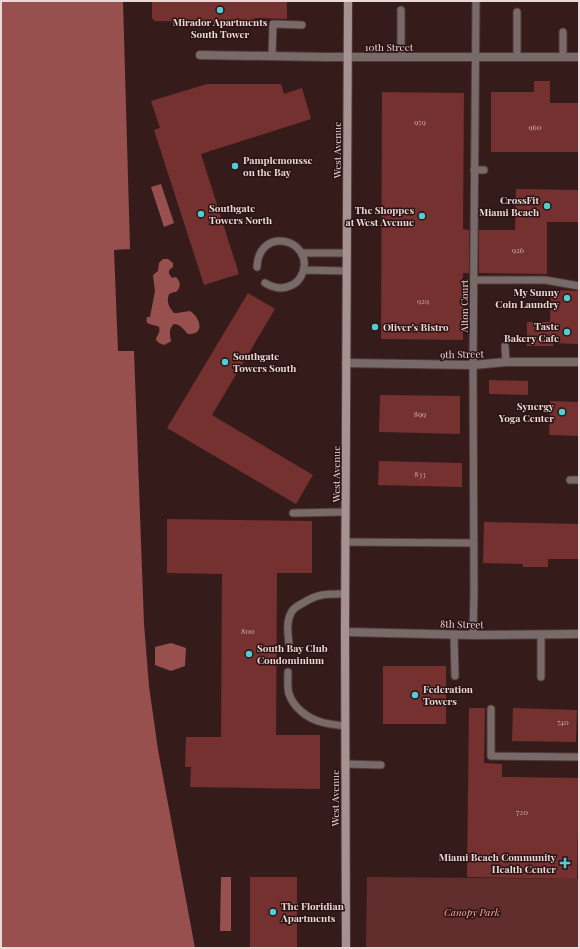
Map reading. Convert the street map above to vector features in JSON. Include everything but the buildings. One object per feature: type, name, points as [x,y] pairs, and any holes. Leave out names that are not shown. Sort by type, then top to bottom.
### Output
[{"type":"street","name":"West Avenue","points":[[346,948],[345,512],[348,1]]},
{"type":"street","name":"10th Street","points":[[200,55],[348,57],[579,57]]},
{"type":"street","name":"9th Street","points":[[346,363],[473,365],[506,362],[579,362]]},
{"type":"street","name":"8th Street","points":[[345,632],[454,635],[579,634]]},
{"type":"lane","name":"Alton Court","points":[[473,635],[473,365],[476,1]]},
{"type":"lane","points":[[401,10],[401,57]]},
{"type":"lane","points":[[517,12],[517,57]]},
{"type":"lane","points":[[272,56],[273,24],[302,25]]},
{"type":"lane","points":[[563,32],[564,57]]},
{"type":"lane","points":[[474,170],[484,170]]},
{"type":"lane","points":[[257,267],[257,259],[261,251],[266,245],[274,242],[282,241],[290,243],[297,247],[302,253],[304,270],[302,275],[294,284],[286,288],[278,288],[265,283]]},
{"type":"lane","points":[[302,253],[347,253]]},
{"type":"lane","points":[[304,270],[346,271]]},
{"type":"lane","points":[[474,280],[560,280],[579,286]]},
{"type":"lane","points":[[505,346],[506,362]]},
{"type":"lane","points":[[570,480],[579,480]]},
{"type":"lane","points":[[293,513],[345,512]]},
{"type":"lane","points":[[345,542],[474,543]]},
{"type":"lane","points":[[289,644],[288,630],[291,612],[312,597],[324,594],[345,594]]},
{"type":"lane","points":[[454,635],[455,676]]},
{"type":"lane","points":[[541,635],[541,677]]},
{"type":"lane","points":[[288,672],[289,694],[296,706],[303,713],[320,722],[345,726]]},
{"type":"lane","points":[[491,709],[491,756],[579,757]]},
{"type":"lane","points":[[345,764],[382,765]]},
{"type":"green space","name":"Canopy Park","points":[[367,877],[579,879],[579,948],[366,948]]},
{"type":"shaded area","points":[[1,1],[123,1],[130,249],[114,250],[118,351],[134,351],[144,624],[149,686],[158,750],[195,948],[1,948]]},
{"type":"shaded area","points":[[161,184],[174,223],[164,227],[151,187]]},
{"type":"shaded area","points":[[163,259],[168,259],[173,263],[173,267],[169,270],[169,274],[172,278],[176,277],[180,283],[180,286],[176,292],[169,294],[169,306],[174,313],[190,311],[197,318],[200,326],[197,332],[188,334],[180,326],[174,324],[170,330],[171,341],[164,345],[156,340],[159,327],[148,324],[146,320],[147,317],[150,317],[155,291],[153,275],[158,271],[159,263]]},
{"type":"shaded area","points":[[171,643],[186,648],[185,666],[171,671],[155,665],[155,647]]},
{"type":"shaded area","points":[[221,877],[231,877],[231,931],[220,931]]},
{"type":"place","name":"Mirador Apartments South Tower","points":[[220,10]]},
{"type":"place","name":"Pamplemousse on the Bay","points":[[235,166]]},
{"type":"place","name":"CrossFit Miami Beach","points":[[547,206]]},
{"type":"place","name":"Southgate Towers North","points":[[201,214]]},
{"type":"place","name":"The Shoppes at West Avenue","points":[[422,216]]},
{"type":"place","name":"My Sunny Coin Laundry","points":[[567,298]]},
{"type":"place","name":"Oliver's Bistro","points":[[375,327]]},
{"type":"place","name":"Taste Bakery Cafe","points":[[567,332]]},
{"type":"place","name":"Southgate Towers South","points":[[225,362]]},
{"type":"place","name":"Synergy Yoga Center","points":[[562,412]]},
{"type":"place","name":"South Bay Club Condominium","points":[[249,654]]},
{"type":"place","name":"Federation Towers","points":[[415,695]]},
{"type":"place","name":"Miami Beach Community Health Center","points":[[565,863]]},
{"type":"place","name":"The Floridian Apartments","points":[[273,912]]}]
